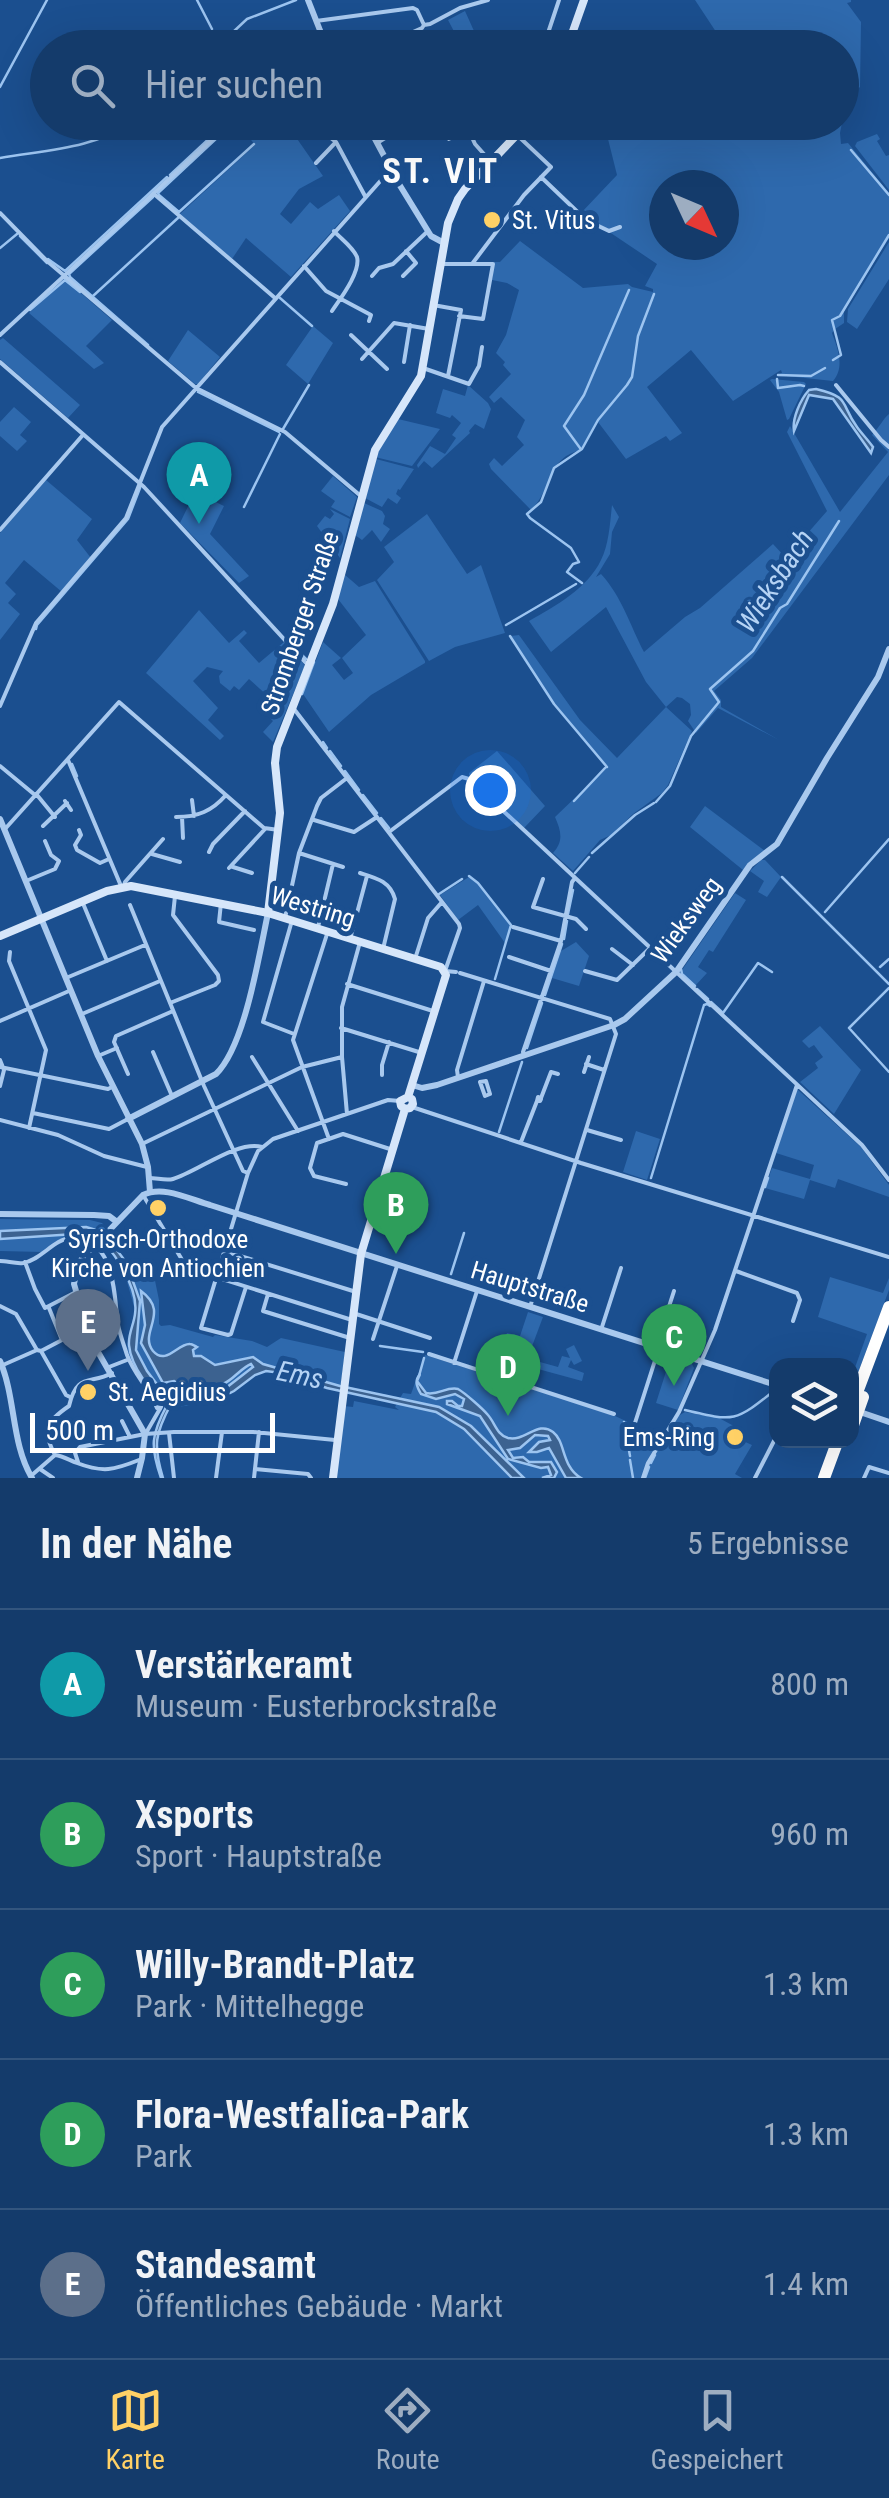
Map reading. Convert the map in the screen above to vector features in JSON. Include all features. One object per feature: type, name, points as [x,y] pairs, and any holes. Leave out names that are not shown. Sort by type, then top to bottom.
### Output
[{"type":"highway","points":[[859,1396],[889,1307]]},
{"type":"highway","points":[[859,1399],[889,1330]]},
{"type":"highway","points":[[824,1478],[835,1448]]},
{"type":"highway","points":[[833,1478],[844,1448]]},
{"type":"main road","points":[[573,30],[584,0]]},
{"type":"main road","name":"Stromberger Straße","points":[[268,913],[279,830],[276,754],[280,737],[334,600],[375,450],[418,384],[449,219],[458,199],[512,140]]},
{"type":"main road","points":[[0,936],[123,886]]},
{"type":"main road","name":"Westring","points":[[123,886],[268,913],[445,970]]},
{"type":"main road","points":[[332,1478],[361,1254],[445,970]]},
{"type":"street","points":[[308,0],[319,30]]},
{"type":"street","points":[[414,0],[414,8],[424,24]]},
{"type":"street","points":[[456,0],[460,8]]},
{"type":"street","points":[[424,24],[488,0]]},
{"type":"street","points":[[549,30],[558,0]]},
{"type":"street","points":[[316,21],[414,8]]},
{"type":"street","points":[[418,30],[424,24]]},
{"type":"street","points":[[0,335],[212,140]]},
{"type":"street","points":[[333,140],[366,196]]},
{"type":"street","points":[[375,140],[428,231],[444,243]]},
{"type":"street","points":[[377,143],[382,140]]},
{"type":"street","points":[[473,140],[490,162]]},
{"type":"street","points":[[472,264],[524,195],[551,168],[518,140]]},
{"type":"street","points":[[316,163],[336,142]]},
{"type":"street","points":[[0,706],[33,628],[126,518],[162,427],[390,168]]},
{"type":"street","points":[[541,177],[586,220],[609,231],[620,227]]},
{"type":"street","points":[[154,194],[274,298]]},
{"type":"street","points":[[0,213],[64,276],[196,388],[285,432],[362,497]]},
{"type":"street","points":[[332,311],[357,267],[354,253],[334,231]]},
{"type":"street","points":[[372,276],[379,268],[393,264],[428,231]]},
{"type":"street","points":[[404,276],[416,263],[406,252]]},
{"type":"street","points":[[440,264],[492,264],[484,317],[481,320],[460,316]]},
{"type":"street","points":[[305,265],[326,290],[370,315],[369,320]]},
{"type":"street","points":[[433,306],[460,310],[448,376]]},
{"type":"street","points":[[362,358],[394,323],[430,328]]},
{"type":"street","points":[[404,362],[410,325]]},
{"type":"street","points":[[351,336],[387,369]]},
{"type":"street","points":[[423,368],[470,384],[482,347]]},
{"type":"street","points":[[0,362],[140,483],[310,665]]},
{"type":"street","points":[[836,385],[889,446]]},
{"type":"street","points":[[0,530],[84,434]]},
{"type":"street","name":"Wieksweg","points":[[412,1086],[425,1088],[458,1078],[625,1019],[676,972],[750,866],[777,844],[878,677],[889,650]]},
{"type":"street","points":[[4,830],[119,702],[265,829],[279,830]]},
{"type":"street","points":[[294,709],[460,928],[445,970],[600,1016],[614,1025],[616,1034],[530,1307]]},
{"type":"street","points":[[68,760],[123,886]]},
{"type":"street","points":[[0,766],[55,816]]},
{"type":"street","points":[[388,832],[465,777],[862,1145],[889,1180]]},
{"type":"street","points":[[294,1034],[264,1022],[289,920],[299,853],[321,798],[347,778]]},
{"type":"street","points":[[183,838],[179,817],[212,809],[226,796]]},
{"type":"street","points":[[192,800],[194,816]]},
{"type":"street","points":[[43,826],[66,802],[71,810]]},
{"type":"street","points":[[209,852],[245,812]]},
{"type":"street","points":[[312,820],[354,832],[377,816]]},
{"type":"street","points":[[0,819],[98,1056],[142,1144],[148,1167],[146,1193],[78,1263],[75,1272],[76,1292],[90,1338],[151,1434]]},
{"type":"street","points":[[252,873],[230,867],[265,829]]},
{"type":"street","points":[[79,830],[77,850],[100,863],[110,859]]},
{"type":"street","points":[[123,886],[162,839]]},
{"type":"street","points":[[26,881],[55,869],[59,861],[45,842]]},
{"type":"street","points":[[150,853],[180,862]]},
{"type":"street","points":[[299,853],[343,867]]},
{"type":"street","points":[[328,1139],[295,1048],[294,1034],[323,930],[333,864]]},
{"type":"street","points":[[360,873],[381,879],[396,899],[383,949]]},
{"type":"street","points":[[347,1114],[342,1028],[368,875]]},
{"type":"street","points":[[524,1055],[561,942],[575,878]]},
{"type":"street","points":[[542,879],[533,906],[576,919],[586,929]]},
{"type":"street","points":[[170,1003],[219,981],[172,915],[176,894]]},
{"type":"street","points":[[82,902],[107,961]]},
{"type":"street","points":[[415,959],[428,918],[442,902]]},
{"type":"street","points":[[221,904],[219,922],[254,930]]},
{"type":"street","points":[[130,905],[214,1109],[243,1171],[248,1173]]},
{"type":"street","name":"Stromberger Straße","points":[[128,1118],[220,1070],[234,1049],[268,913]]},
{"type":"street","points":[[513,927],[561,942]]},
{"type":"street","points":[[66,978],[146,945]]},
{"type":"street","points":[[584,971],[617,980],[650,948]]},
{"type":"street","points":[[612,949],[633,965]]},
{"type":"street","points":[[10,952],[8,961],[46,1050],[29,1128]]},
{"type":"street","points":[[509,957],[551,971]]},
{"type":"street","points":[[81,1014],[160,980]]},
{"type":"street","points":[[458,1078],[457,1070],[484,981]]},
{"type":"street","points":[[347,984],[435,1012]]},
{"type":"street","points":[[0,1021],[71,990]]},
{"type":"street","points":[[128,1074],[114,1042],[116,1036],[173,1010]]},
{"type":"street","points":[[342,1028],[422,1052]]},
{"type":"street","points":[[382,1075],[389,1042]]},
{"type":"street","points":[[98,1056],[117,1048]]},
{"type":"street","points":[[153,1052],[172,1096]]},
{"type":"street","points":[[252,1057],[298,1130]]},
{"type":"street","points":[[142,1144],[302,1067],[342,1057]]},
{"type":"street","points":[[584,1072],[588,1057]]},
{"type":"street","points":[[1,1064],[112,1087]]},
{"type":"street","points":[[0,1086],[4,1070],[1,1064]]},
{"type":"street","points":[[586,1064],[604,1070]]},
{"type":"street","points":[[479,1070],[483,1082]]},
{"type":"street","points":[[520,1143],[551,1072],[558,1074]]},
{"type":"street","points":[[642,1478],[679,1412],[724,1307],[797,1084]]},
{"type":"street","points":[[246,1287],[231,1334],[201,1328],[254,1156],[272,1139],[388,1100],[889,1258]]},
{"type":"street","points":[[33,1113],[109,1130],[128,1118]]},
{"type":"street","points":[[0,1120],[58,1135],[104,1156],[148,1167]]},
{"type":"street","points":[[585,1129],[621,1140]]},
{"type":"street","points":[[346,1184],[314,1176],[310,1168],[318,1143],[343,1134],[393,1150]]},
{"type":"street","points":[[149,1178],[172,1179],[234,1151],[254,1144],[262,1147]]},
{"type":"street","points":[[146,1193],[187,1268],[430,1338]]},
{"type":"street","name":"Hauptstraße","points":[[146,1193],[168,1193],[769,1383]]},
{"type":"street","points":[[0,1214],[88,1216],[101,1218],[112,1228]]},
{"type":"street","points":[[0,1261],[25,1262],[64,1240],[80,1240],[96,1244],[108,1263],[116,1290],[118,1328],[138,1378],[158,1407],[137,1478]]},
{"type":"street","points":[[224,1251],[356,1291]]},
{"type":"street","points":[[25,1262],[62,1340],[1,1363],[4,1392],[30,1477],[54,1455]]},
{"type":"street","points":[[373,1338],[396,1266]]},
{"type":"street","points":[[600,1330],[621,1268]]},
{"type":"street","points":[[736,1271],[797,1292],[800,1300],[793,1321]]},
{"type":"street","points":[[454,1362],[477,1291]]},
{"type":"street","points":[[656,1449],[638,1437],[634,1426],[674,1291]]},
{"type":"street","points":[[47,1308],[76,1292]]},
{"type":"street","points":[[268,1294],[263,1310],[350,1338]]},
{"type":"street","points":[[0,1306],[16,1314],[66,1395],[71,1397]]},
{"type":"street","points":[[429,1354],[614,1414]]},
{"type":"street","points":[[54,1455],[48,1424],[51,1418],[69,1406],[82,1383],[104,1378],[129,1359]]},
{"type":"street","points":[[859,1413],[889,1422]]},
{"type":"street","points":[[122,1422],[130,1436]]},
{"type":"street","points":[[216,1478],[222,1432]]},
{"type":"street","points":[[78,1462],[75,1453],[80,1447],[151,1434],[260,1432],[337,1440]]},
{"type":"street","points":[[254,1478],[260,1432]]},
{"type":"street","points":[[169,1433],[174,1478]]},
{"type":"street","points":[[754,1478],[770,1448]]},
{"type":"street","points":[[54,1455],[109,1470],[142,1458]]},
{"type":"street","points":[[864,1478],[869,1466],[889,1474]]},
{"type":"street","points":[[40,1469],[53,1478]]},
{"type":"street","points":[[255,1469],[308,1474],[311,1478]]},
{"type":"street","points":[[107,1478],[109,1470]]},
{"type":"shaded area","points":[[695,0],[851,0],[847,3],[861,22],[859,88],[859,30],[715,30]]},
{"type":"shaded area","points":[[465,11],[474,30],[453,30],[448,20]]},
{"type":"shaded area","points":[[877,134],[877,141],[889,155],[889,190],[855,146]]},
{"type":"shaded area","points":[[251,140],[298,140],[323,176],[299,189],[280,214],[291,224],[310,202],[318,209],[339,195],[350,211],[291,277],[246,238],[232,259],[180,214],[255,145]]},
{"type":"shaded area","points":[[608,140],[841,140],[841,144],[848,143],[889,193],[889,238],[844,311],[844,323],[832,333],[839,358],[839,370],[833,381],[777,375],[781,370],[733,401],[691,350],[647,387],[682,433],[670,441],[666,436],[626,459],[598,422],[582,450],[562,459],[531,510],[489,464],[494,458],[502,466],[524,445],[517,437],[525,420],[501,397],[494,403],[489,397],[511,374],[496,353],[506,335],[519,290],[492,280],[494,262],[500,262],[520,241],[583,288],[628,284],[653,292],[645,286],[657,264],[651,260],[739,260],[739,170],[649,170],[649,259],[581,213],[617,175]]},
{"type":"shaded area","points":[[889,242],[889,279],[857,329],[847,322],[848,309]]},
{"type":"shaded area","points":[[66,280],[112,320],[86,346],[104,363],[94,369],[29,313]]},
{"type":"shaded area","points":[[313,326],[333,343],[308,384],[286,365]]},
{"type":"shaded area","points":[[188,330],[220,357],[198,384],[168,361]]},
{"type":"shaded area","points":[[3,338],[80,405],[68,418],[0,359]]},
{"type":"shaded area","points":[[770,380],[806,384],[787,420],[779,392]]},
{"type":"shaded area","points":[[468,385],[491,409],[484,429],[475,424],[432,468],[424,461],[418,468],[430,446],[445,454],[461,423],[452,415],[450,418],[436,413],[443,389],[465,396]]},
{"type":"shaded area","points":[[14,407],[31,422],[20,435],[27,441],[17,451],[0,436],[0,422]]},
{"type":"shaded area","points":[[889,414],[889,475],[752,658],[714,691],[721,707],[779,740],[718,708],[696,733],[688,721],[690,704],[677,697],[666,707],[646,682],[606,607],[551,652],[529,621],[570,596],[595,570],[606,547],[612,505],[619,517],[612,532],[610,554],[596,577],[601,574],[615,592],[644,652],[773,544],[786,558],[827,511],[787,432],[790,426],[840,512],[888,452],[872,435]]},
{"type":"shaded area","points":[[398,419],[440,429],[412,466],[375,457]]},
{"type":"shaded area","points":[[376,459],[414,469],[398,489],[396,494],[401,498],[397,504],[388,498],[382,507],[365,498]]},
{"type":"shaded area","points":[[333,476],[357,497],[350,517],[331,507],[335,501],[321,491]]},
{"type":"shaded area","points":[[46,480],[92,519],[77,540],[91,558],[62,592],[24,560],[5,583],[16,594],[8,603],[20,614],[0,640],[0,533]]},
{"type":"shaded area","points":[[195,492],[224,506],[210,534],[249,576],[239,583],[180,523]]},
{"type":"shaded area","points":[[364,503],[385,516],[383,524],[390,529],[381,542],[372,530],[362,540],[355,535]]},
{"type":"shaded area","points":[[330,509],[350,519],[340,558],[317,526],[325,516],[330,519],[334,514]]},
{"type":"shaded area","points":[[427,514],[467,574],[481,565],[505,633],[455,647],[429,661],[377,580],[394,562],[384,547]]},
{"type":"shaded area","points":[[344,574],[359,587],[375,581],[425,663],[371,695],[329,732],[303,694],[323,642],[341,658],[332,665],[344,680],[353,673],[342,658],[366,635],[338,599]]},
{"type":"shaded area","points":[[199,610],[229,643],[244,630],[247,633],[239,641],[259,663],[284,642],[305,666],[273,742],[263,732],[273,721],[262,710],[271,699],[249,679],[239,690],[234,686],[230,691],[220,683],[223,671],[207,667],[193,681],[218,708],[208,720],[224,736],[220,740],[146,673]]},
{"type":"shaded area","points":[[519,635],[580,720],[617,758],[666,707],[692,731],[668,785],[611,835],[600,840],[573,871],[553,853],[560,836],[555,817],[607,767],[554,703],[511,636]]},
{"type":"shaded area","points":[[497,751],[545,806],[524,828],[469,775]]},
{"type":"shaded area","points":[[705,806],[765,851],[743,870],[690,827]]},
{"type":"shaded area","points":[[761,860],[781,877],[767,897],[758,892],[764,881],[750,871]]},
{"type":"shaded area","points":[[469,877],[511,926],[505,943],[478,905],[458,920],[440,895]]},
{"type":"shaded area","points":[[735,893],[746,900],[713,952],[709,950],[698,967],[707,973],[695,986],[682,970]]},
{"type":"shaded area","points":[[576,942],[589,956],[579,986],[552,978],[561,951]]},
{"type":"shaded area","points":[[820,1026],[861,1070],[834,1114],[800,1082],[818,1068],[815,1063],[823,1057],[814,1045],[809,1048],[802,1041]]},
{"type":"shaded area","points":[[797,1089],[861,1147],[889,1185],[889,1197],[838,1179],[835,1188],[810,1180],[804,1199],[765,1188],[772,1168],[810,1179],[814,1165],[776,1153]]},
{"type":"shaded area","points":[[636,1131],[660,1139],[647,1180],[623,1172]]},
{"type":"shaded area","points":[[0,1219],[90,1220],[106,1228],[98,1237],[81,1233],[78,1238],[64,1239],[43,1252],[0,1251]]},
{"type":"shaded area","points":[[153,1271],[161,1326],[267,1347],[281,1338],[345,1352],[340,1391],[269,1372],[257,1375],[221,1398],[164,1407],[134,1369],[127,1346],[135,1310],[126,1278]]},
{"type":"shaded area","points":[[830,1277],[883,1293],[889,1278],[889,1290],[859,1370],[858,1358],[867,1334],[818,1317]]},
{"type":"shaded area","points":[[528,1312],[543,1317],[519,1381],[489,1371],[507,1333],[520,1336]]},
{"type":"shaded area","points":[[574,1345],[582,1361],[574,1365],[571,1360],[568,1367],[584,1373],[582,1381],[538,1369],[540,1362],[558,1367],[562,1356],[570,1358],[566,1349]]},
{"type":"shaded area","points":[[425,1355],[611,1414],[634,1425],[637,1438],[657,1450],[678,1416],[685,1412],[719,1418],[745,1432],[741,1440],[752,1445],[735,1474],[742,1478],[335,1478],[344,1406],[353,1407],[354,1401],[399,1410],[395,1407],[403,1393],[411,1394]]},
{"type":"shaded area","points":[[671,1356],[691,1362],[694,1368],[678,1410],[656,1403]]},
{"type":"water","points":[[816,389],[843,402],[873,447],[871,453],[833,399],[809,395],[794,431],[800,404],[809,390]]},
{"type":"water","name":"Ems","points":[[86,1227],[103,1232],[126,1262],[140,1301],[136,1350],[165,1395],[178,1398],[222,1391],[253,1367],[247,1366],[222,1384],[194,1389],[174,1381],[163,1383],[141,1343],[145,1325],[141,1291],[153,1307],[149,1344],[158,1355],[191,1344],[197,1347],[194,1356],[215,1365],[253,1357],[263,1364],[340,1386],[439,1407],[471,1426],[524,1478],[512,1478],[464,1429],[436,1412],[266,1371],[218,1399],[171,1404],[157,1440],[161,1478],[154,1441],[167,1405],[134,1362],[129,1341],[134,1318],[133,1292],[115,1257],[90,1233],[0,1239],[0,1231]]},
{"type":"water","points":[[417,1381],[426,1393],[458,1389],[486,1412],[508,1438],[542,1428],[553,1432],[570,1467],[581,1478],[566,1478],[549,1448],[529,1452],[539,1442],[550,1440],[548,1436],[535,1435],[520,1448],[508,1450],[513,1458],[551,1462],[557,1472],[554,1478],[542,1478],[551,1475],[548,1467],[508,1459],[480,1416],[447,1404],[452,1401],[462,1406],[464,1399],[455,1394],[436,1399],[421,1394]]},
{"type":"waterway","points":[[31,30],[47,0]]},
{"type":"waterway","points":[[197,0],[212,29]]},
{"type":"waterway","points":[[235,30],[247,19],[296,0]]},
{"type":"waterway","points":[[0,87],[30,31]]},
{"type":"waterway","points":[[0,158],[95,140]]},
{"type":"waterway","points":[[170,175],[208,140]]},
{"type":"waterway","points":[[215,140],[158,193],[179,212],[254,144]]},
{"type":"waterway","points":[[851,150],[889,195]]},
{"type":"waterway","points":[[48,259],[65,271],[167,177]]},
{"type":"waterway","points":[[148,345],[69,274],[153,197]]},
{"type":"waterway","points":[[93,296],[179,217]]},
{"type":"waterway","points":[[0,248],[17,234]]},
{"type":"waterway","points":[[833,360],[841,355],[832,320],[840,316],[889,235]]},
{"type":"waterway","points":[[20,236],[47,263]]},
{"type":"waterway","points":[[30,310],[65,280],[80,292]]},
{"type":"waterway","points":[[580,448],[564,426],[584,395],[629,290]]},
{"type":"waterway","points":[[582,583],[567,572],[579,562],[571,548],[527,514],[541,502],[554,468],[582,449],[598,420],[632,377],[638,336],[654,294]]},
{"type":"waterway","points":[[280,298],[312,326]]},
{"type":"waterway","points":[[778,375],[811,376],[825,368]]},
{"type":"waterway","points":[[777,379],[778,388],[804,386]]},
{"type":"waterway","points":[[283,429],[309,385]]},
{"type":"waterway","points":[[198,392],[279,432]]},
{"type":"waterway","points":[[244,507],[280,434]]},
{"type":"waterway","points":[[36,629],[128,519],[140,488]]},
{"type":"waterway","name":"Wieksbach","points":[[656,802],[670,786],[691,736],[719,702],[710,689],[753,651],[839,521]]},
{"type":"waterway","points":[[506,625],[576,584]]},
{"type":"waterway","points":[[510,636],[554,704],[607,767]]},
{"type":"waterway","points":[[296,649],[306,659]]},
{"type":"waterway","points":[[302,694],[314,662]]},
{"type":"waterway","points":[[323,742],[327,748]]},
{"type":"waterway","points":[[330,751],[341,766]]},
{"type":"waterway","points":[[72,764],[77,776]]},
{"type":"waterway","points":[[574,801],[605,768]]},
{"type":"waterway","points":[[345,771],[359,790]]},
{"type":"waterway","points":[[363,795],[377,813]]},
{"type":"waterway","name":"Wieksbach","points":[[592,853],[654,803]]},
{"type":"waterway","points":[[381,818],[389,828]]},
{"type":"waterway","points":[[825,912],[889,839]]},
{"type":"waterway","name":"Wieksbach","points":[[575,873],[589,857]]},
{"type":"waterway","points":[[469,876],[511,925],[495,979]]},
{"type":"waterway","points":[[782,877],[889,984]]},
{"type":"waterway","points":[[439,894],[462,879]]},
{"type":"waterway","name":"Wieksbach","points":[[568,914],[573,890]]},
{"type":"waterway","name":"Wieksbach","points":[[564,939],[567,921]]},
{"type":"waterway","name":"Wieksbach","points":[[545,995],[562,944]]},
{"type":"waterway","points":[[880,967],[889,959]]},
{"type":"waterway","points":[[711,1002],[723,1013],[758,963],[772,972]]},
{"type":"waterway","points":[[681,969],[695,986]]},
{"type":"waterway","points":[[889,988],[849,1028],[889,1072]]},
{"type":"waterway","points":[[697,989],[708,999]]},
{"type":"waterway","name":"Wieksbach","points":[[527,1048],[542,1003]]},
{"type":"waterway","points":[[651,1178],[704,1005],[710,1006]]},
{"type":"waterway","name":"Wieksbach","points":[[499,1132],[522,1062]]},
{"type":"waterway","points":[[765,1187],[768,1178]]},
{"type":"waterway","name":"Wieksbach","points":[[451,1274],[464,1233]]},
{"type":"waterway","points":[[380,1346],[423,1352]]},
{"type":"waterway","name":"Wieksbach","points":[[419,1376],[424,1358]]},
{"type":"waterway","points":[[685,1410],[734,1416],[769,1394]]},
{"type":"waterway","points":[[624,1422],[630,1456]]},
{"type":"waterway","points":[[651,1463],[655,1455]]},
{"type":"waterway","points":[[630,1460],[633,1478]]},
{"type":"waterway","points":[[645,1478],[649,1467]]},
{"type":"place","name":"St. Vitus","points":[[492,220]]},
{"type":"place","name":"Verstärkeramt","points":[[199,524]]},
{"type":"place","name":"Syrisch-Orthodoxe Kirche von Antiochien","points":[[158,1208]]},
{"type":"place","name":"Xsports","points":[[396,1254]]},
{"type":"place","name":"Standesamt","points":[[88,1371]]},
{"type":"place","name":"Willy-Brandt-Platz","points":[[674,1386]]},
{"type":"place","name":"St. Aegidius","points":[[88,1392]]},
{"type":"place","name":"Flora-Westfalica-Park","points":[[508,1416]]},
{"type":"place","name":"Ems-Ring","points":[[735,1437]]},
{"type":"district","name":"ST. VIT","points":[[441,171]]}]
